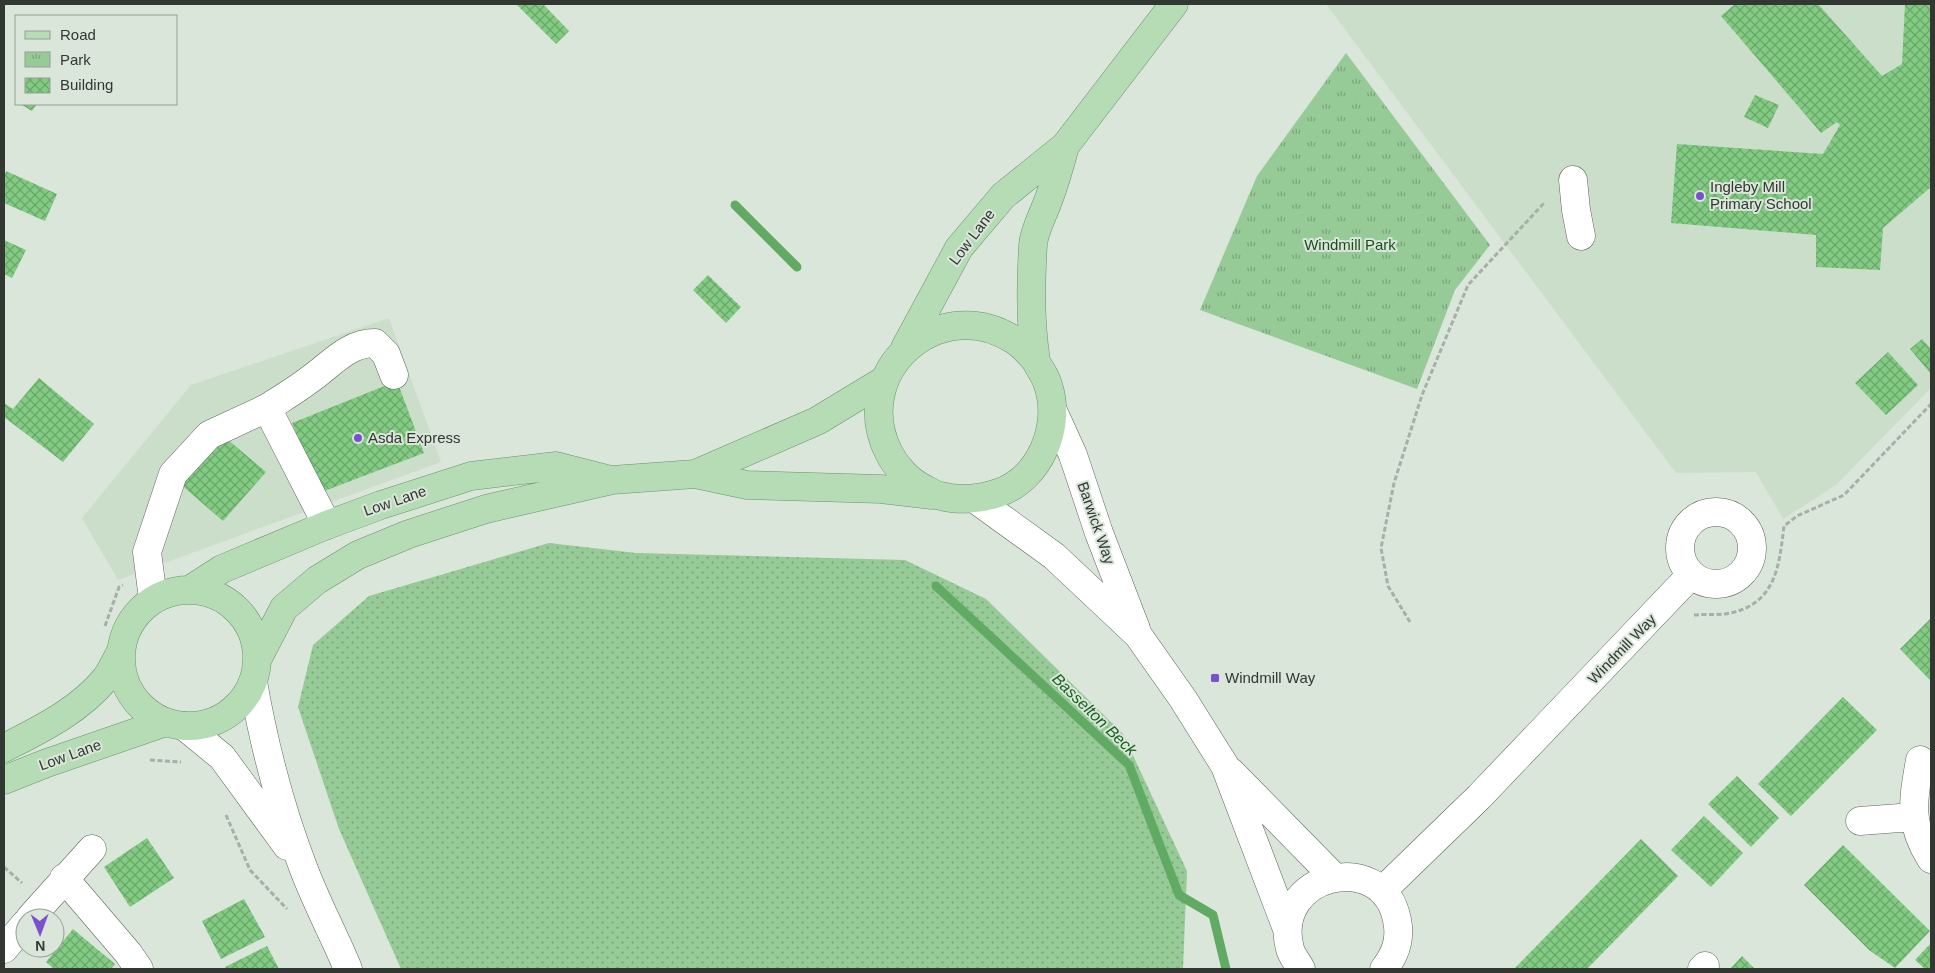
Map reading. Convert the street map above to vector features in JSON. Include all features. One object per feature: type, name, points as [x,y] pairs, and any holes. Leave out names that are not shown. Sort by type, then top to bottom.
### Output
[{"type":"main road","name":"Low Lane","points":[[904,349],[959,248],[1003,196],[1065,146],[1174,4]]},
{"type":"main road","name":"Low Lane","points":[[1036,361],[1032,326],[1033,242],[1053,189],[1065,146]]},
{"type":"main road","points":[[958,325],[988,328],[1015,340],[1036,361],[1048,385],[1053,411],[1049,437],[1039,460],[1022,479],[1000,492],[975,499],[941,496],[915,484],[894,463],[881,438],[878,409],[883,381],[904,349],[929,332],[958,325]]},
{"type":"main road","name":"Low Lane","points":[[695,474],[818,421],[883,381]]},
{"type":"main road","name":"Low Lane","points":[[191,589],[222,569],[327,525],[377,506],[471,476],[556,466],[612,480]]},
{"type":"main road","name":"Low Lane","points":[[4,780],[56,760],[175,724],[206,724],[226,715],[242,701],[284,608],[317,580],[358,554],[409,534],[486,509],[612,480],[695,474],[747,485],[881,488],[941,496]]},
{"type":"main road","name":"Low Lane","points":[[4,748],[59,719],[91,694],[107,677],[121,651],[126,631],[137,613],[153,600],[171,592],[191,589],[212,594],[231,604],[246,619],[255,639],[255,671]]},
{"type":"main road","name":"Low Lane","points":[[121,651],[124,681],[140,706],[175,724]]},
{"type":"street","points":[[1573,180],[1581,236]]},
{"type":"street","points":[[153,600],[147,552],[173,474],[209,435],[267,408],[310,380],[343,352],[365,343],[375,343],[386,354],[394,375]]},
{"type":"street","points":[[267,408],[327,525]]},
{"type":"street","name":"Barwick Way","points":[[1053,411],[1073,455],[1099,533],[1138,635]]},
{"type":"street","name":"Barwick Way","points":[[975,499],[1054,556],[1138,635],[1183,699],[1225,766],[1287,929],[1290,951],[1302,969]]},
{"type":"street","name":"Windmill Way","points":[[1382,891],[1479,797],[1691,575]]},
{"type":"street","points":[[255,671],[262,736],[275,783],[303,868],[348,969]]},
{"type":"street","points":[[175,724],[222,757],[303,868]]},
{"type":"street","points":[[1920,760],[1914,794],[1913,817],[1921,844],[1931,859]]},
{"type":"street","name":"Barwick Way","points":[[1225,766],[1334,877]]},
{"type":"street","points":[[1860,821],[1913,817]]},
{"type":"street","points":[[38,908],[64,878],[92,850]]},
{"type":"street","points":[[1287,929],[1294,905],[1311,886],[1334,877],[1351,876],[1368,882],[1382,891],[1395,910],[1400,933],[1394,956],[1384,969]]},
{"type":"street","points":[[64,878],[128,953],[139,969]]},
{"type":"street","points":[[4,948],[15,935]]},
{"type":"path","points":[[1410,622],[1388,586],[1381,548],[1394,483],[1422,395],[1468,285],[1558,188],[1573,180]]},
{"type":"path","points":[[1689,616],[1726,614],[1748,607],[1769,589],[1780,564],[1784,526],[1797,516],[1844,495],[1931,404]]},
{"type":"shaded area","name":"Ingleby Mill Primary School","points":[[1326,4],[1931,4],[1931,388],[1836,485],[1783,519],[1756,472],[1676,473]]},
{"type":"shaded area","points":[[389,318],[441,462],[118,580],[82,518],[191,385]]},
{"type":"green space","name":"Windmill Park","points":[[1346,53],[1490,245],[1455,290],[1417,389],[1200,310],[1257,176]]},
{"type":"green space","points":[[549,543],[636,553],[905,560],[986,599],[1123,734],[1187,871],[1183,969],[401,969],[339,829],[298,707],[313,645],[369,596]]},
{"type":"building","points":[[516,4],[543,4],[569,31],[556,44]]},
{"type":"building","points":[[1735,4],[1818,4],[1882,76],[1902,64],[1905,4],[1931,4],[1931,187],[1883,228],[1880,270],[1816,267],[1816,235],[1671,223],[1677,144],[1823,154],[1840,125],[1837,122],[1821,133],[1721,16]]},
{"type":"building","points":[[1755,95],[1779,105],[1768,128],[1744,117]]},
{"type":"building","points":[[22,105],[36,105],[32,111]]},
{"type":"building","points":[[6,171],[57,194],[45,221],[4,203],[4,177]]},
{"type":"building","points":[[4,240],[26,250],[12,278],[4,274]]},
{"type":"building","points":[[708,275],[741,307],[726,323],[693,290]]},
{"type":"building","points":[[1922,339],[1931,349],[1931,374],[1910,349]]},
{"type":"building","points":[[1888,352],[1918,385],[1886,415],[1855,383]]},
{"type":"building","points":[[39,378],[94,424],[63,462],[4,417],[4,403],[13,409]]},
{"type":"building","name":"Asda Express","points":[[397,381],[424,453],[319,493],[292,423]]},
{"type":"building","points":[[221,434],[266,472],[223,521],[179,483]]},
{"type":"building","points":[[1931,618],[1931,681],[1900,649]]},
{"type":"building","points":[[1843,697],[1877,730],[1791,816],[1758,784]]},
{"type":"building","points":[[1737,776],[1779,818],[1751,847],[1708,804]]},
{"type":"building","points":[[1704,816],[1743,853],[1711,887],[1671,850]]},
{"type":"building","points":[[147,838],[174,878],[130,907],[104,867]]},
{"type":"building","points":[[1641,839],[1678,876],[1587,969],[1514,969]]},
{"type":"building","points":[[1843,845],[1930,931],[1895,968],[1869,950],[1804,885]]},
{"type":"building","points":[[244,899],[265,937],[221,959],[202,921]]},
{"type":"building","points":[[73,929],[115,964],[111,969],[54,969],[46,962],[49,958],[65,958],[65,939]]},
{"type":"building","points":[[1931,943],[1931,969],[1925,969],[1915,960]]},
{"type":"building","points":[[267,946],[279,969],[226,969],[225,967]]},
{"type":"building","points":[[1742,956],[1755,969],[1730,969]]},
{"type":"waterway","name":"Basselton Beck","points":[[735,205],[797,267]]},
{"type":"waterway","name":"Basselton Beck","points":[[936,586],[1129,765],[1179,895],[1213,915],[1226,969]]},
{"type":"place","name":"Ingleby Mill Primary School","points":[[1700,196]]},
{"type":"place","name":"Asda Express","points":[[358,438]]},
{"type":"place","name":"Windmill Way","points":[[1215,678]]}]
